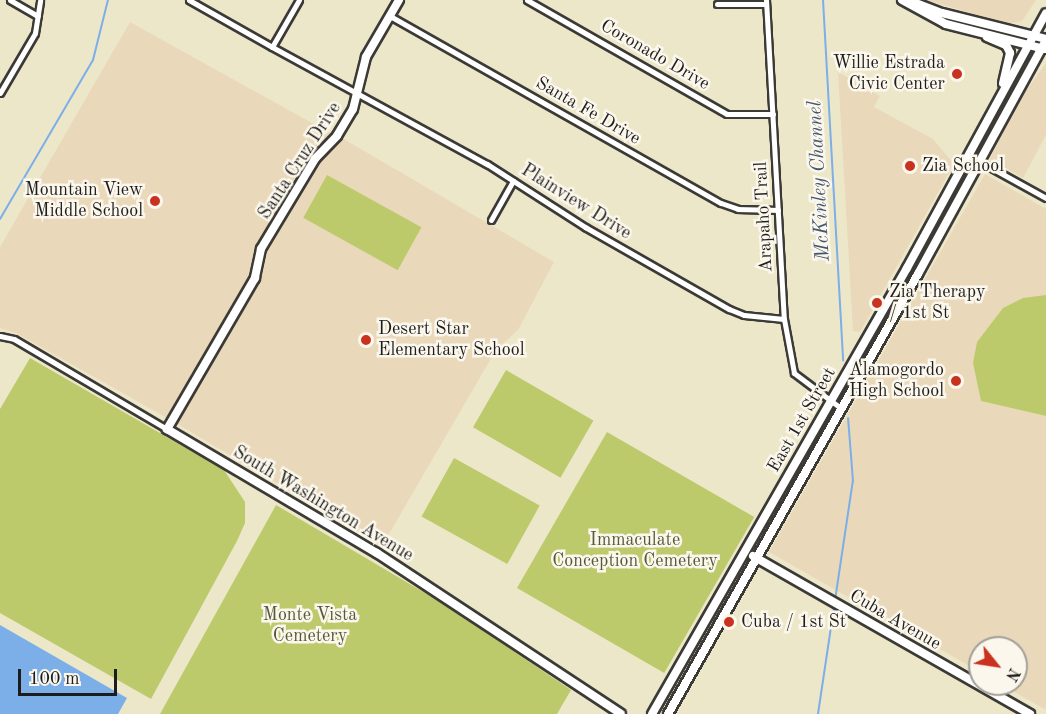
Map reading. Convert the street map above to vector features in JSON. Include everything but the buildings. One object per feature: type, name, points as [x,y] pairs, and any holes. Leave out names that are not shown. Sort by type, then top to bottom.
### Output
[{"type":"main road","name":"Santa Cruz Drive","points":[[167,429],[255,278],[261,249],[315,159],[337,136],[353,109],[366,57],[399,0]]},
{"type":"main road","points":[[902,0],[946,24],[1006,45],[1010,53],[998,96]]},
{"type":"main road","points":[[908,0],[942,13],[1046,39]]},
{"type":"main road","name":"East 1st Street","points":[[652,714],[1046,13]]},
{"type":"main road","points":[[946,24],[1043,49]]},
{"type":"main road","name":"East 1st Street","points":[[668,714],[842,409],[1043,49],[1046,39]]},
{"type":"main road","name":"South Washington Avenue","points":[[167,429],[377,553],[621,714]]},
{"type":"main road","name":"Cuba Avenue","points":[[745,551],[1030,714]]},
{"type":"street","points":[[10,0],[38,16]]},
{"type":"street","points":[[0,93],[35,33],[40,0]]},
{"type":"street","name":"Plainview Drive","points":[[189,0],[356,96],[513,181],[585,227],[729,309],[744,315],[784,319]]},
{"type":"street","points":[[272,47],[299,0]]},
{"type":"street","name":"Coronado Drive","points":[[527,0],[727,114],[773,114]]},
{"type":"street","points":[[717,4],[766,2]]},
{"type":"street","name":"Arapaho Trail","points":[[766,2],[784,319],[794,372],[829,402],[842,409]]},
{"type":"street","name":"Santa Fe Drive","points":[[390,16],[721,203],[738,209],[778,210]]},
{"type":"street","points":[[968,155],[1046,198]]},
{"type":"street","points":[[491,220],[513,181]]},
{"type":"street","name":"South Washington Avenue","points":[[0,336],[14,339],[167,429]]},
{"type":"street","points":[[788,474],[800,482]]},
{"type":"shaded area","points":[[927,0],[1036,0],[1022,21],[1008,24]]},
{"type":"shaded area","name":"Mountain View Middle School","points":[[130,22],[330,133],[311,156],[258,247],[250,276],[167,418],[16,333],[0,328],[0,247]]},
{"type":"shaded area","points":[[1046,63],[1046,135],[1023,178],[990,159],[1018,102]]},
{"type":"shaded area","points":[[838,72],[880,96],[874,107],[933,139],[954,164],[860,332],[853,331]]},
{"type":"shaded area","name":"Desert Star Elementary School","points":[[342,138],[554,262],[518,330],[496,350],[382,546],[176,423],[261,281],[267,252],[318,163]]},
{"type":"shaded area","name":"Alamogordo High School","points":[[985,174],[1046,209],[1046,710],[1022,696],[1028,696],[1028,636],[968,636],[968,665],[769,552]]},
{"type":"green space","points":[[327,175],[421,227],[398,270],[303,218]]},
{"type":"green space","points":[[1046,295],[1046,416],[981,401],[973,363],[977,342],[1003,308],[1023,298]]},
{"type":"green space","points":[[30,358],[224,470],[245,502],[245,523],[237,541],[151,699],[0,613],[0,409]]},
{"type":"green space","points":[[506,370],[593,420],[560,478],[473,427]]},
{"type":"green space","name":"Immaculate Conception Cemetery","points":[[607,432],[754,517],[664,673],[517,588]]},
{"type":"green space","points":[[454,458],[540,506],[507,564],[422,517]]},
{"type":"green space","name":"Monte Vista Cemetery","points":[[276,505],[442,603],[571,690],[557,714],[160,714]]},
{"type":"water","points":[[0,625],[127,698],[118,714],[0,714]]},
{"type":"waterway","points":[[0,219],[93,60],[108,0]]},
{"type":"waterway","name":"McKinley Channel","points":[[823,0],[843,360]]},
{"type":"waterway","name":"McKinley Channel","points":[[818,714],[853,481],[848,418]]},
{"type":"place","name":"Willie Estrada Civic Center","points":[[957,74]]},
{"type":"place","name":"Zia School","points":[[910,166]]},
{"type":"place","name":"Mountain View Middle School","points":[[155,201]]},
{"type":"place","name":"Zia Therapy / 1st St","points":[[877,303]]},
{"type":"place","name":"Desert Star Elementary School","points":[[366,340]]},
{"type":"place","name":"Alamogordo High School","points":[[956,381]]},
{"type":"place","name":"Cuba / 1st St","points":[[729,622]]}]
